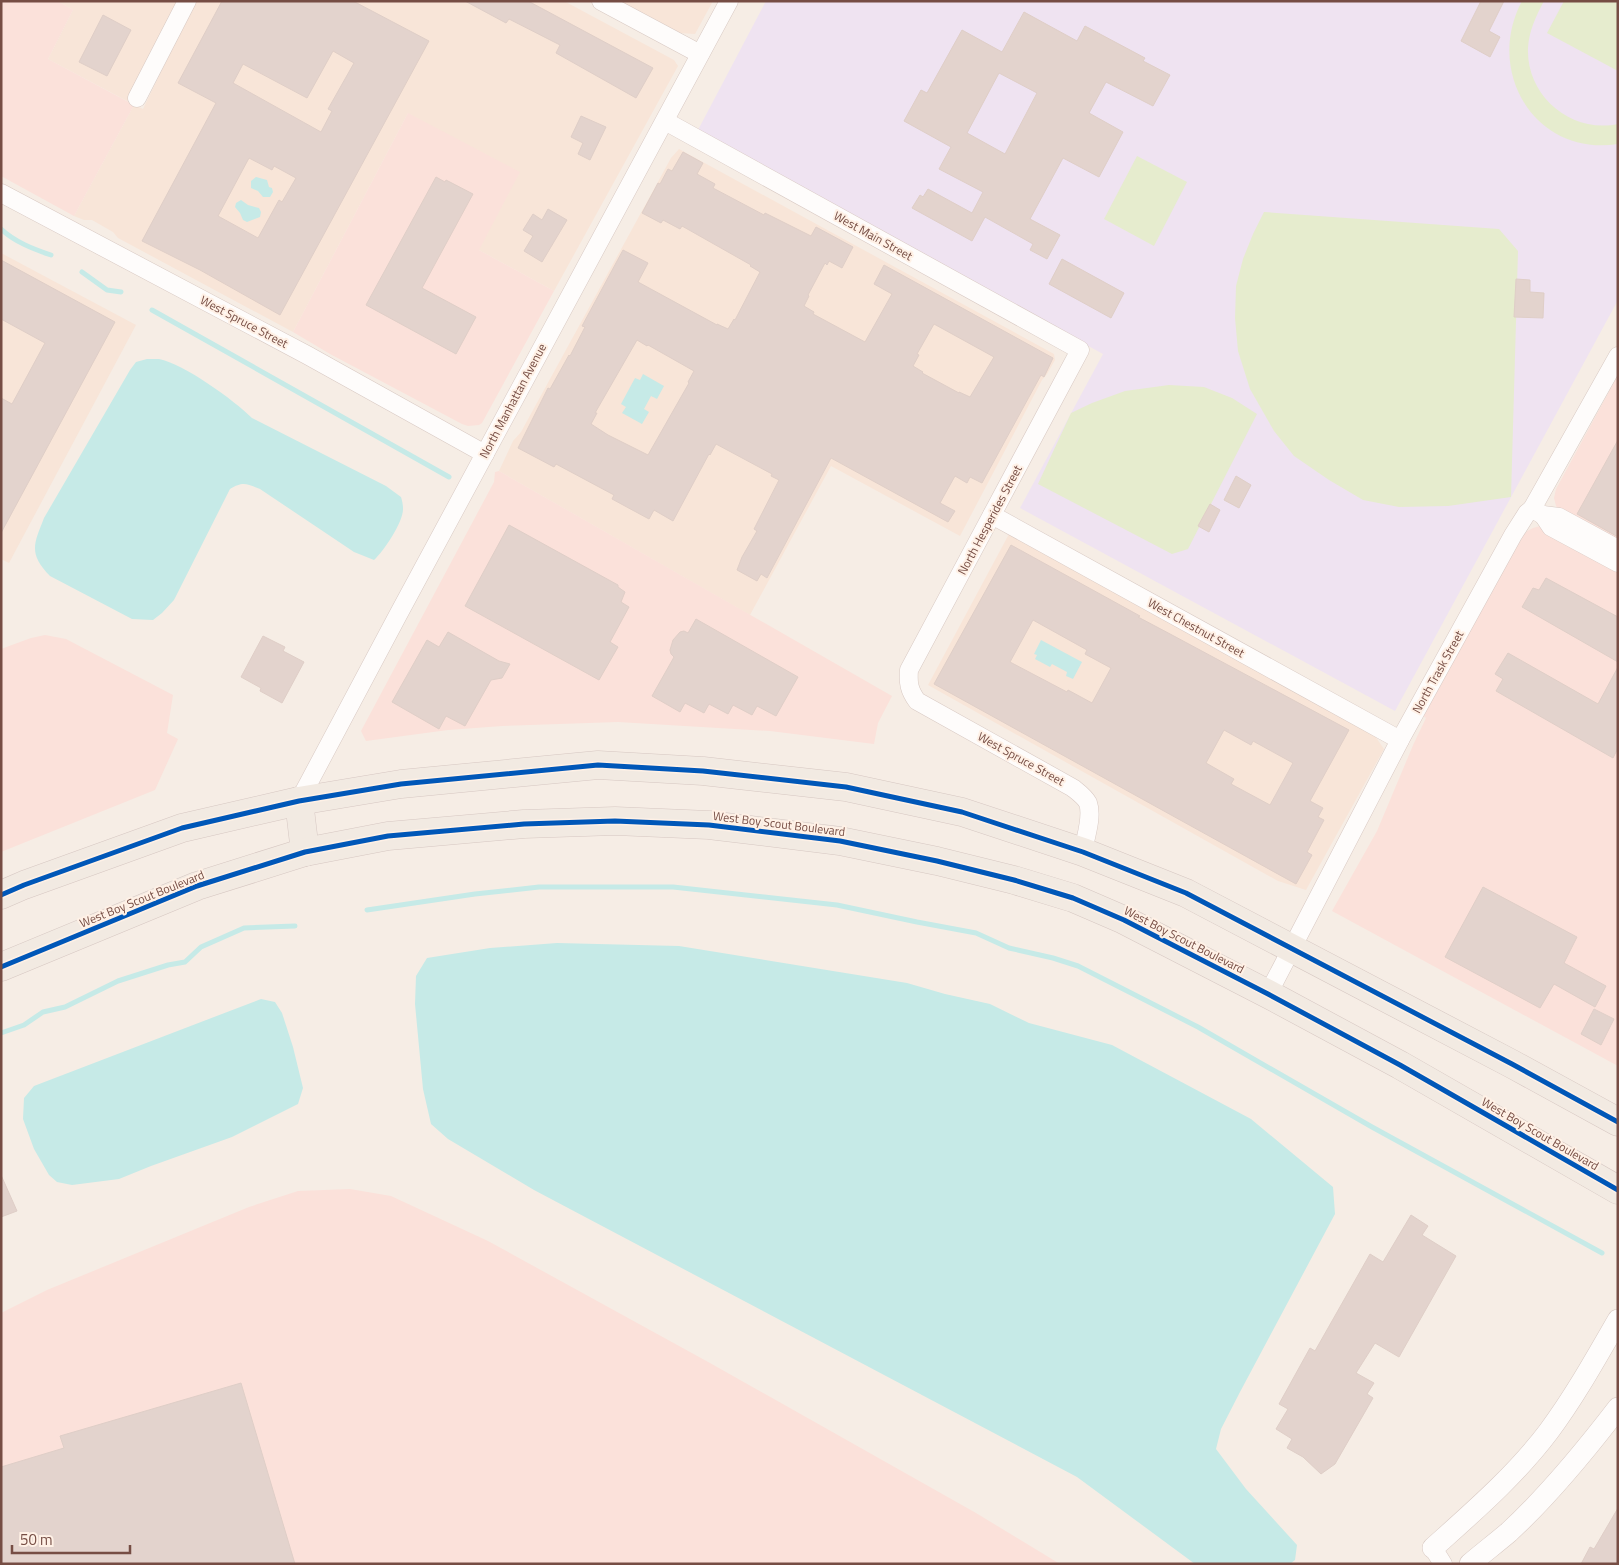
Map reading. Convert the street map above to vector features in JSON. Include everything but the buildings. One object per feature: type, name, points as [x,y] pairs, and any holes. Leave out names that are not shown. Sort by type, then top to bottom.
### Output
[{"type":"main road","points":[[1,895],[182,828],[299,802],[402,784],[598,766],[703,771],[854,788],[962,812],[1083,852],[1186,893],[1512,1064],[1618,1122]]},
{"type":"main road","points":[[299,802],[305,852]]},
{"type":"main road","name":"West Boy Scout Boulevard","points":[[1,967],[197,886],[305,852],[388,836],[524,824],[615,821],[709,826],[840,841],[937,861],[1014,880],[1073,898],[1124,920],[1400,1065],[1618,1190]]},
{"type":"street","points":[[137,98],[187,1]]},
{"type":"street","points":[[601,1],[700,54]]},
{"type":"street","name":"North Manhattan Avenue","points":[[299,802],[730,1]]},
{"type":"street","name":"West Main Street","points":[[665,121],[1080,350]]},
{"type":"street","name":"West Spruce Street","points":[[1,192],[307,355],[485,454]]},
{"type":"street","name":"North Hesperides Street","points":[[911,692],[908,683],[909,670],[1080,350]]},
{"type":"street","name":"North Trask Street","points":[[1268,994],[1400,740],[1513,535],[1527,513],[1538,512],[1618,356]]},
{"type":"street","points":[[1538,512],[1559,516],[1618,549]]},
{"type":"street","points":[[1538,512],[1551,527],[1618,563]]},
{"type":"street","name":"West Chestnut Street","points":[[992,515],[1400,740]]},
{"type":"street","name":"West Spruce Street","points":[[911,692],[917,701],[1074,788],[1082,795],[1088,802],[1089,815],[1083,852]]},
{"type":"street","points":[[1438,1556],[1548,1432],[1581,1383],[1618,1320]]},
{"type":"street","points":[[1470,1564],[1508,1532],[1546,1495],[1577,1460],[1618,1408]]},
{"type":"shaded area","points":[[1,1],[58,1],[73,10],[48,59],[134,105],[74,216],[1,176]]},
{"type":"shaded area","points":[[58,1],[180,1],[129,102],[48,59],[73,10]]},
{"type":"shaded area","points":[[195,1],[564,1],[674,60],[678,66],[554,291],[479,250],[408,113],[293,332],[118,238],[113,232],[92,220],[84,220],[74,216],[134,105],[143,109]]},
{"type":"shaded area","points":[[620,1],[713,1],[695,34],[679,33]]},
{"type":"shaded area","points":[[766,1],[1618,1],[1618,300],[1395,711],[1020,508],[1103,354],[698,130]]},
{"type":"shaded area","points":[[408,113],[520,172],[479,250],[554,291],[482,423],[479,425],[468,426],[462,424],[330,354],[293,332]]},
{"type":"shaded area","points":[[679,149],[1054,354],[1055,360],[1042,380],[960,536],[831,466],[750,615],[499,471],[513,441],[521,432],[671,158]]},
{"type":"shaded area","points":[[1,253],[136,325],[9,563],[1,559]]},
{"type":"shaded area","points":[[1618,375],[1618,543],[1560,512],[1554,498],[1556,489]]},
{"type":"shaded area","points":[[499,471],[892,696],[878,723],[874,744],[770,731],[618,722],[448,730],[366,741],[361,731],[494,482],[495,472]]},
{"type":"shaded area","points":[[1540,526],[1618,569],[1618,1066],[1332,911],[1377,831],[1426,718],[1422,715],[1521,538],[1527,531]]},
{"type":"shaded area","points":[[1009,534],[1375,736],[1384,749],[1306,890],[1278,881],[928,685]]},
{"type":"shaded area","points":[[45,635],[66,639],[173,695],[167,733],[178,739],[155,790],[1,852],[1,649]]},
{"type":"shaded area","points":[[350,1189],[391,1196],[488,1241],[710,1363],[976,1513],[1060,1564],[1,1564],[1,1313],[47,1290],[249,1207],[298,1191]]},
{"type":"green space","points":[[1522,1],[1544,1],[1533,24],[1528,48],[1529,65],[1535,82],[1543,96],[1568,117],[1584,123],[1601,126],[1618,124],[1618,144],[1589,144],[1563,137],[1542,123],[1525,104],[1514,81],[1509,55],[1512,28]]},
{"type":"green space","points":[[1564,1],[1618,1],[1618,71],[1547,33]]},
{"type":"green space","points":[[1137,156],[1187,182],[1154,246],[1104,219]]},
{"type":"green space","points":[[1264,212],[1499,229],[1518,251],[1511,497],[1448,506],[1399,507],[1363,500],[1294,456],[1274,431],[1250,389],[1238,351],[1235,318],[1236,286],[1243,259]]},
{"type":"green space","points":[[1169,385],[1204,387],[1232,398],[1257,414],[1188,549],[1172,554],[1038,484],[1071,413],[1125,391]]},
{"type":"water","points":[[256,177],[267,180],[273,192],[270,197],[263,197],[258,191],[251,188],[251,181]]},
{"type":"water","points":[[241,200],[248,205],[259,208],[261,212],[260,217],[247,222],[243,220],[235,207],[236,203]]},
{"type":"water","points":[[147,359],[159,359],[169,362],[195,375],[252,418],[386,486],[401,497],[403,508],[400,520],[393,536],[378,556],[374,560],[354,552],[260,489],[242,484],[230,489],[174,600],[153,620],[132,619],[50,576],[38,561],[35,548],[44,518],[130,370],[136,362]]},
{"type":"water","points":[[643,374],[664,386],[657,399],[651,396],[644,409],[649,412],[642,424],[622,413],[626,407],[621,404],[635,378],[640,380]]},
{"type":"water","points":[[1041,640],[1082,662],[1073,679],[1066,676],[1067,672],[1052,664],[1050,667],[1035,659],[1037,655],[1034,654]]},
{"type":"water","points":[[557,943],[679,946],[907,983],[990,1004],[1029,1023],[1112,1045],[1251,1119],[1333,1187],[1335,1214],[1221,1429],[1216,1449],[1246,1489],[1297,1545],[1295,1560],[1290,1564],[1195,1564],[1077,1477],[534,1190],[448,1139],[431,1124],[423,1089],[415,1004],[416,976],[427,958],[490,948]]},
{"type":"water","points":[[261,999],[275,1002],[282,1013],[303,1088],[298,1104],[232,1137],[119,1179],[72,1185],[57,1182],[49,1175],[34,1149],[23,1119],[24,1098],[34,1086]]},
{"type":"waterway","points":[[1,229],[24,245],[51,255]]},
{"type":"waterway","points":[[82,272],[107,290],[121,292]]},
{"type":"waterway","points":[[152,310],[449,477]]},
{"type":"waterway","points":[[367,910],[475,894],[539,887],[673,887],[837,905],[976,933],[1009,948],[1078,966],[1198,1027],[1372,1127],[1602,1253]]},
{"type":"waterway","points":[[1,1033],[24,1025],[43,1012],[65,1007],[118,981],[168,965],[185,962],[201,947],[244,928],[295,926]]},
{"type":"cycle path","points":[[1,895],[182,828],[299,801],[401,784],[598,765],[703,771],[846,787],[962,812],[1083,852],[1186,893],[1512,1064],[1618,1122]]},
{"type":"cycle path","points":[[1,967],[197,886],[305,852],[388,836],[524,824],[615,821],[709,825],[840,841],[937,861],[1014,880],[1073,898],[1124,920],[1400,1065],[1618,1190]]}]
